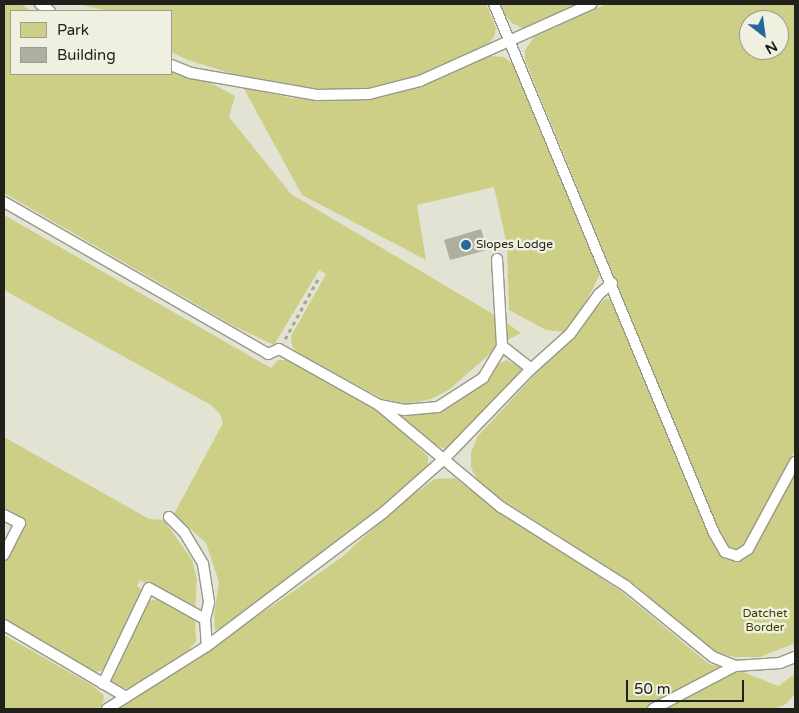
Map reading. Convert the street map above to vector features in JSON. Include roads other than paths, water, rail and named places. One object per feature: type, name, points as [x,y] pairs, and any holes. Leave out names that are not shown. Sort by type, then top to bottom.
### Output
[{"type":"lane","points":[[494,4],[612,283],[714,533],[725,552],[737,556],[748,549],[795,462]]},
{"type":"lane","points":[[172,65],[191,73],[307,93],[352,96],[403,87],[591,4]]},
{"type":"lane","points":[[4,202],[268,354],[279,349],[379,405],[501,507],[626,586],[713,657],[735,666]]},
{"type":"lane","points":[[379,405],[404,410],[438,407],[482,378],[502,346],[497,259]]},
{"type":"lane","points":[[107,709],[207,646],[383,513],[443,460],[531,369],[570,334],[600,294],[612,283]]},
{"type":"lane","points":[[502,346],[531,369]]},
{"type":"lane","points":[[4,515],[20,524],[4,555]]},
{"type":"lane","points":[[168,517],[184,532],[203,564],[209,603],[205,619],[207,646]]},
{"type":"lane","points":[[103,684],[148,588],[205,619]]},
{"type":"lane","points":[[4,625],[126,697]]},
{"type":"lane","points":[[653,709],[735,666],[780,663],[795,656]]},
{"type":"place","name":"Slopes Lodge","points":[[466,245]]},
{"type":"park label","name":"Datchet Border","points":[[765,621]]}]
